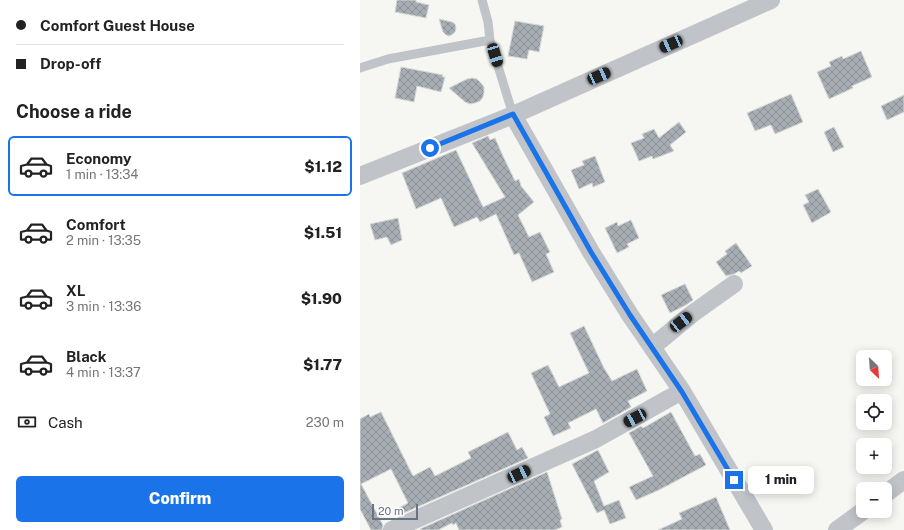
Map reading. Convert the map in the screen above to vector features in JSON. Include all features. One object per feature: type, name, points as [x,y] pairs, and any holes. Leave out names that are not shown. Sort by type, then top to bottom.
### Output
[{"type":"street","points":[[360,176],[513,114],[772,0]]},
{"type":"street","points":[[513,114],[591,252],[630,315],[682,392],[764,530]]},
{"type":"street","points":[[652,346],[692,314],[734,284]]},
{"type":"street","points":[[392,530],[596,439],[682,392]]},
{"type":"street","points":[[892,489],[904,480]]},
{"type":"street","points":[[837,530],[856,516]]},
{"type":"lane","points":[[482,0],[488,22],[490,40],[513,114]]},
{"type":"lane","points":[[360,68],[388,59],[490,40]]},
{"type":"building","points":[[397,0],[416,0],[416,2],[429,5],[426,18],[395,12]]},
{"type":"building","points":[[439,19],[455,24],[455,32],[449,36],[446,35],[443,32]]},
{"type":"building","points":[[515,21],[544,26],[539,52],[529,50],[527,59],[508,56]]},
{"type":"building","points":[[861,51],[872,77],[829,99],[817,72],[831,66],[829,62],[842,56],[843,59]]},
{"type":"building","points":[[401,67],[443,75],[442,77],[445,77],[441,92],[417,86],[414,102],[395,98]]},
{"type":"building","points":[[472,78],[477,79],[481,83],[484,87],[484,92],[480,101],[470,104],[465,102],[449,88]]},
{"type":"building","points":[[791,94],[803,122],[775,134],[771,125],[755,131],[747,113]]},
{"type":"building","points":[[904,95],[904,112],[887,120],[881,106]]},
{"type":"building","points":[[679,122],[686,132],[670,145],[674,151],[653,159],[652,156],[639,161],[631,143],[644,138],[642,134],[654,129],[659,138]]},
{"type":"building","points":[[834,127],[844,147],[833,152],[824,132]]},
{"type":"building","points":[[488,136],[490,140],[495,138],[515,181],[519,179],[521,186],[534,202],[518,215],[529,237],[540,232],[550,252],[546,254],[554,272],[532,282],[519,253],[514,255],[496,214],[480,222],[477,217],[454,227],[441,198],[416,209],[402,173],[456,150],[483,207],[505,197],[472,143]]},
{"type":"building","points":[[595,156],[605,182],[593,187],[592,183],[579,189],[571,170],[584,165],[582,161]]},
{"type":"building","points":[[818,189],[831,212],[812,223],[803,205],[809,202],[805,195]]},
{"type":"building","points":[[398,218],[402,240],[391,245],[387,237],[375,240],[370,224]]},
{"type":"building","points":[[631,220],[639,238],[627,244],[629,247],[617,253],[605,228],[617,222],[618,226]]},
{"type":"building","points":[[736,243],[752,266],[741,273],[739,271],[726,276],[716,262],[727,254],[725,251]]},
{"type":"building","points":[[685,284],[693,300],[670,313],[661,295]]},
{"type":"building","points":[[584,326],[604,368],[612,381],[637,369],[647,391],[628,401],[631,407],[603,423],[596,409],[568,423],[571,428],[553,436],[544,417],[550,414],[531,373],[548,365],[559,387],[589,373],[570,333]]},
{"type":"building","points":[[381,412],[413,476],[430,467],[435,476],[471,458],[468,452],[508,432],[517,450],[522,447],[528,458],[397,516],[394,511],[408,503],[391,469],[361,484],[383,525],[382,530],[371,530],[360,509],[360,419],[369,414],[370,417]]},
{"type":"building","points":[[671,412],[695,456],[700,454],[706,465],[659,490],[636,500],[629,487],[653,476],[629,433],[641,426],[643,428]]},
{"type":"building","points":[[598,450],[609,472],[594,481],[604,506],[619,500],[626,518],[610,524],[604,510],[597,513],[572,464]]},
{"type":"building","points":[[547,472],[562,519],[560,520],[562,527],[555,530],[459,530],[456,523],[453,525],[452,523],[438,530],[420,529]]},
{"type":"building","points":[[716,497],[730,530],[658,530],[682,519],[679,513]]},
{"type":"route","points":[[430,148],[513,114],[591,252],[630,315],[682,392],[734,480]]}]
